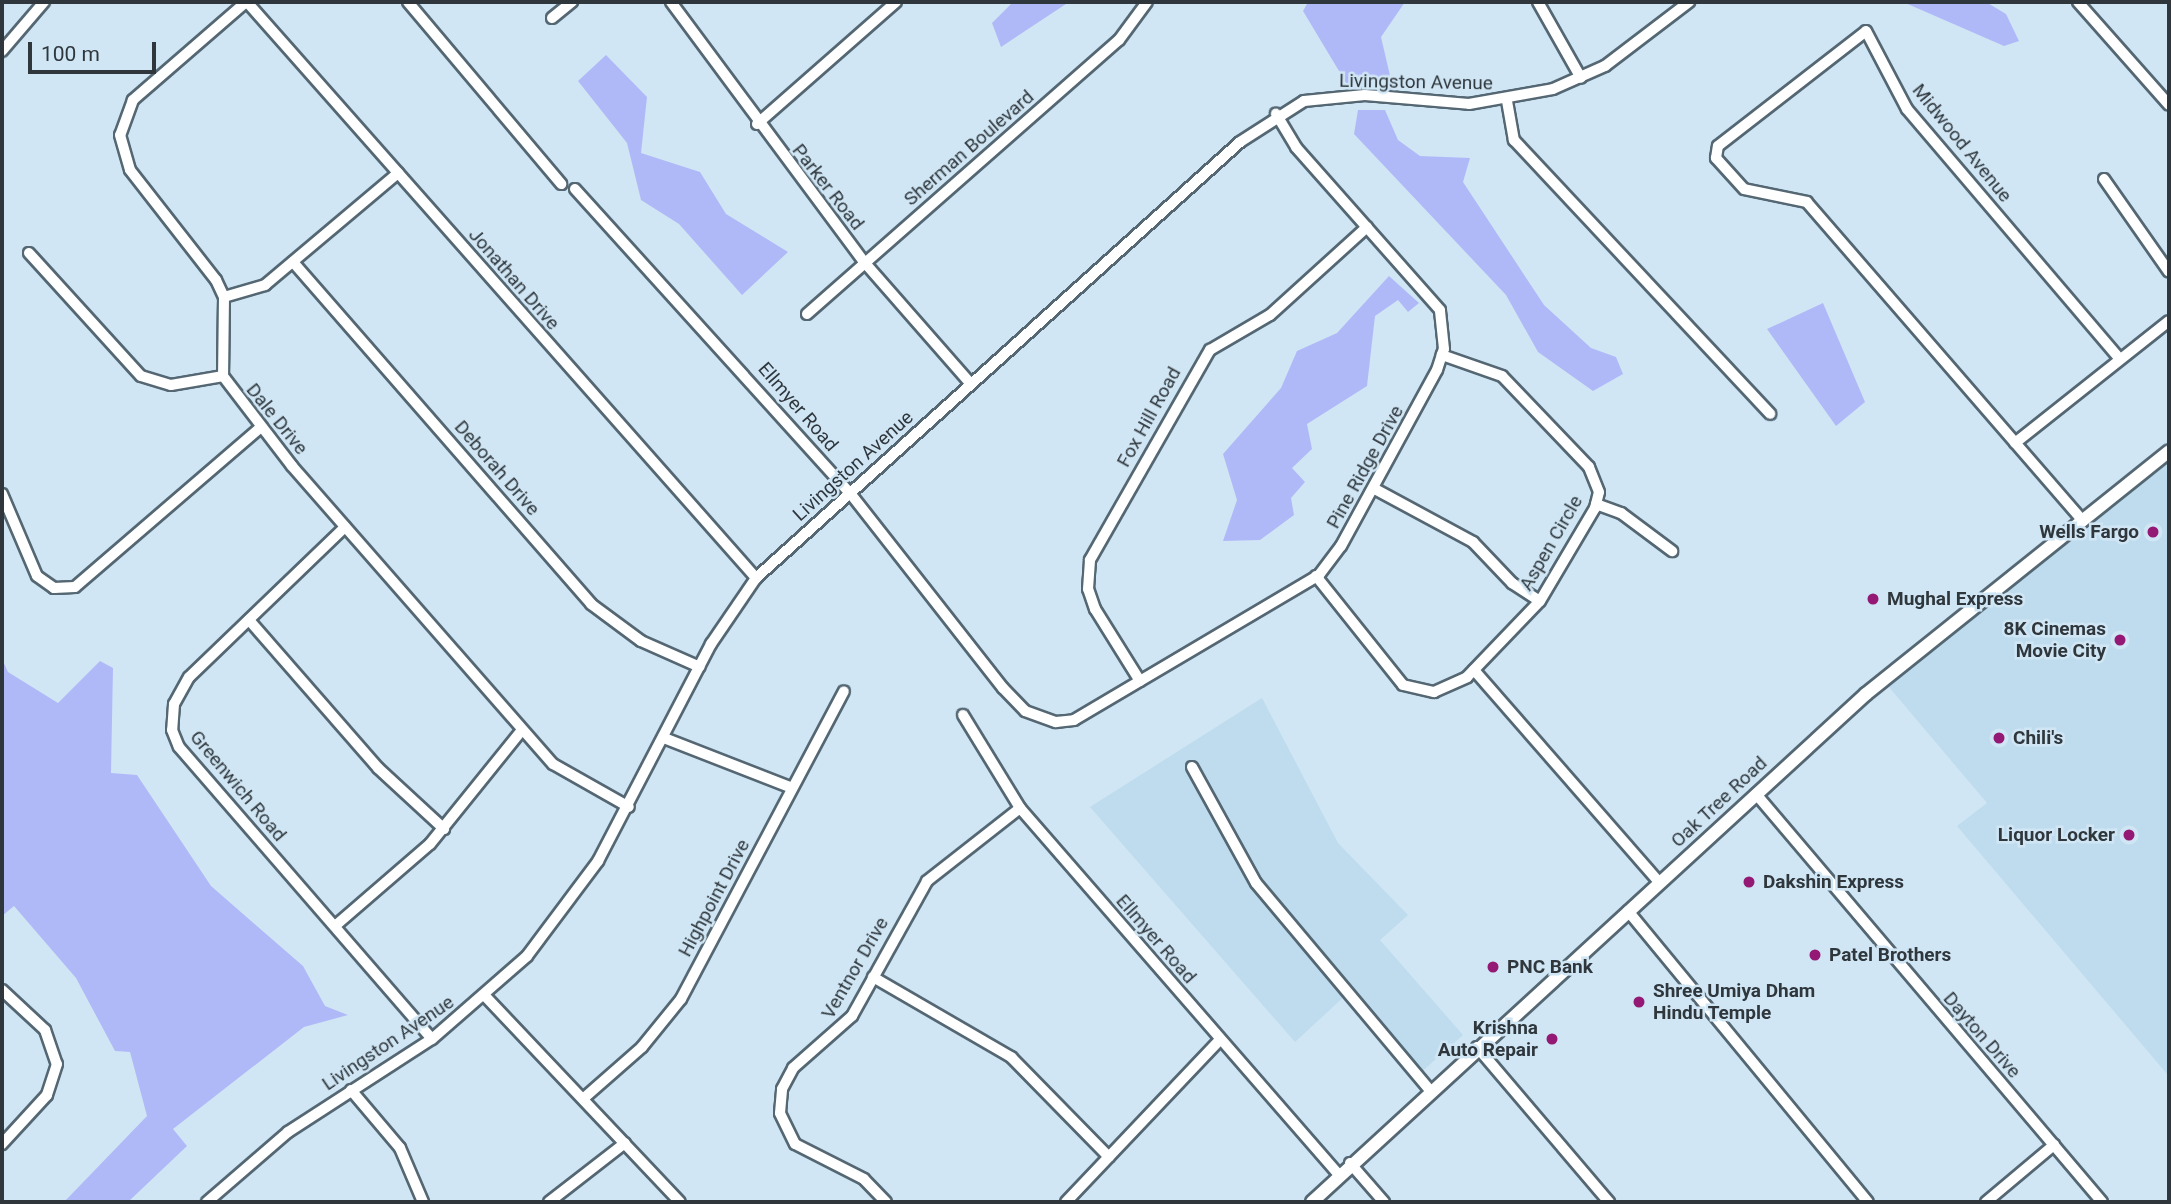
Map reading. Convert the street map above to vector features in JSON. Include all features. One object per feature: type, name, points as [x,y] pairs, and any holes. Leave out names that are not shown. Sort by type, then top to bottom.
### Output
[{"type":"main road","name":"Oak Tree Road","points":[[1312,1202],[1429,1089],[1866,694],[2169,451]]},
{"type":"street","points":[[4,45],[44,2]]},
{"type":"street","points":[[247,2],[132,100],[120,135],[130,170],[223,297],[259,289],[398,173]]},
{"type":"street","name":"Jonathan Drive","points":[[247,2],[757,578]]},
{"type":"street","points":[[408,2],[561,184]]},
{"type":"street","points":[[552,18],[572,2]]},
{"type":"street","name":"Parker Road","points":[[671,2],[757,124],[865,263],[971,384]]},
{"type":"street","points":[[757,124],[896,2]]},
{"type":"street","name":"Sherman Boulevard","points":[[807,314],[1119,40],[1147,2]]},
{"type":"street","points":[[1538,2],[1581,78]]},
{"type":"street","name":"Livingston Avenue","points":[[207,1202],[288,1132],[432,1039],[486,997],[549,932],[629,807],[700,667],[757,578],[1276,114],[1304,101],[1365,95],[1469,104],[1507,101],[1581,78],[1632,48],[1689,2]]},
{"type":"street","points":[[2078,2],[2169,105]]},
{"type":"street","name":"Midwood Avenue","points":[[2015,443],[1814,209],[1801,198],[1784,197],[1739,186],[1716,159],[1717,146],[1866,31],[1907,109],[2120,359]]},
{"type":"street","points":[[1507,101],[1514,140],[1770,414]]},
{"type":"street","name":"Pine Ridge Drive","points":[[1039,719],[1074,719],[1316,576],[1341,547],[1442,355],[1440,310],[1296,147],[1276,114]]},
{"type":"street","points":[[2104,180],[2169,272]]},
{"type":"street","name":"Ellmyer Road","points":[[575,189],[849,493],[981,663],[1039,719]]},
{"type":"street","name":"Fox Hill Road","points":[[1140,681],[1095,608],[1088,589],[1090,560],[1210,350],[1270,315],[1367,227]]},
{"type":"street","points":[[29,253],[141,376],[171,385],[223,376]]},
{"type":"street","name":"Deborah Drive","points":[[293,262],[591,604],[641,641],[700,667]]},
{"type":"street","name":"Dale Drive","points":[[223,297],[223,376],[261,427],[522,730],[566,774],[629,807]]},
{"type":"street","points":[[2083,522],[2015,443],[2169,321]]},
{"type":"street","name":"Aspen Circle","points":[[1316,576],[1403,685],[1434,692],[1474,670],[1540,601],[1596,503],[1589,467],[1502,376],[1442,355]]},
{"type":"street","points":[[2,494],[42,581],[68,589],[87,579],[261,427]]},
{"type":"street","points":[[1373,488],[1474,542],[1511,583],[1540,601]]},
{"type":"street","points":[[1596,503],[1628,517],[1672,551]]},
{"type":"street","name":"Greenwich Road","points":[[345,527],[188,677],[174,704],[172,730],[178,747],[432,1039]]},
{"type":"street","points":[[249,620],[378,768],[444,829]]},
{"type":"street","points":[[1474,670],[1660,883]]},
{"type":"street","name":"Highpoint Drive","points":[[584,1098],[642,1047],[681,999],[844,691]]},
{"type":"street","name":"Ellmyer Road","points":[[963,715],[1020,808],[1338,1174]]},
{"type":"street","points":[[335,926],[444,829],[522,730]]},
{"type":"street","points":[[664,738],[792,788]]},
{"type":"street","points":[[1192,767],[1256,883],[1429,1089]]},
{"type":"street","name":"Dayton Drive","points":[[1756,794],[2102,1202]]},
{"type":"street","name":"Ventnor Drive","points":[[886,1202],[864,1180],[795,1144],[780,1113],[782,1089],[793,1068],[845,1025],[927,881],[1020,808]]},
{"type":"street","points":[[1628,911],[1868,1202]]},
{"type":"street","points":[[873,977],[1011,1057],[1109,1157]]},
{"type":"street","points":[[2,990],[45,1030],[57,1064],[47,1095],[2,1144]]},
{"type":"street","points":[[486,997],[680,1202]]},
{"type":"street","points":[[1066,1202],[1220,1040]]},
{"type":"street","points":[[1477,1047],[1609,1202]]},
{"type":"street","points":[[351,1090],[400,1148],[423,1202]]},
{"type":"street","points":[[549,1202],[625,1143]]},
{"type":"street","points":[[1986,1202],[2054,1145]]},
{"type":"street","points":[[1350,1163],[1384,1202]]},
{"type":"shaded area","points":[[1013,2],[1069,2],[1001,47],[992,23]]},
{"type":"shaded area","points":[[1308,2],[1405,2],[1381,37],[1395,97],[1354,96],[1303,11]]},
{"type":"shaded area","points":[[1903,2],[1986,2],[2006,14],[2019,41],[2004,46]]},
{"type":"shaded area","points":[[606,55],[647,97],[641,153],[700,172],[726,214],[788,252],[742,295],[679,224],[641,200],[627,143],[578,81]]},
{"type":"shaded area","points":[[1358,110],[1385,110],[1398,140],[1420,156],[1470,158],[1463,182],[1544,305],[1591,348],[1616,357],[1623,374],[1593,391],[1538,352],[1506,295],[1354,134]]},
{"type":"shaded area","points":[[1389,276],[1419,303],[1408,312],[1398,300],[1375,316],[1367,386],[1307,424],[1312,449],[1292,468],[1305,482],[1291,498],[1294,515],[1260,540],[1223,541],[1237,500],[1223,454],[1281,388],[1297,351],[1337,333]]},
{"type":"shaded area","points":[[1823,303],[1865,402],[1836,426],[1767,329]]},
{"type":"shaded area","points":[[2169,451],[2167,1074],[1957,826],[1987,803],[1883,680]]},
{"type":"shaded area","points":[[2,659],[8,672],[58,703],[100,661],[113,668],[111,773],[137,775],[211,886],[303,966],[325,1006],[348,1015],[304,1027],[173,1129],[187,1146],[128,1202],[64,1202],[147,1116],[130,1052],[115,1051],[76,978],[14,906],[2,916]]},
{"type":"shaded area","points":[[1262,698],[1338,843],[1408,915],[1380,940],[1463,1035],[1418,1075],[1347,994],[1295,1042],[1090,807]]},
{"type":"place","name":"Wells Fargo","points":[[2153,532]]},
{"type":"place","name":"Mughal Express","points":[[1873,599]]},
{"type":"place","name":"8K Cinemas Movie City","points":[[2120,640]]},
{"type":"place","name":"Chili's","points":[[1999,738]]},
{"type":"place","name":"Liquor Locker","points":[[2129,835]]},
{"type":"place","name":"Dakshin Express","points":[[1749,882]]},
{"type":"place","name":"Patel Brothers","points":[[1815,955]]},
{"type":"place","name":"PNC Bank","points":[[1493,967]]},
{"type":"place","name":"Shree Umiya Dham Hindu Temple","points":[[1639,1002]]},
{"type":"place","name":"Krishna Auto Repair","points":[[1552,1039]]}]
